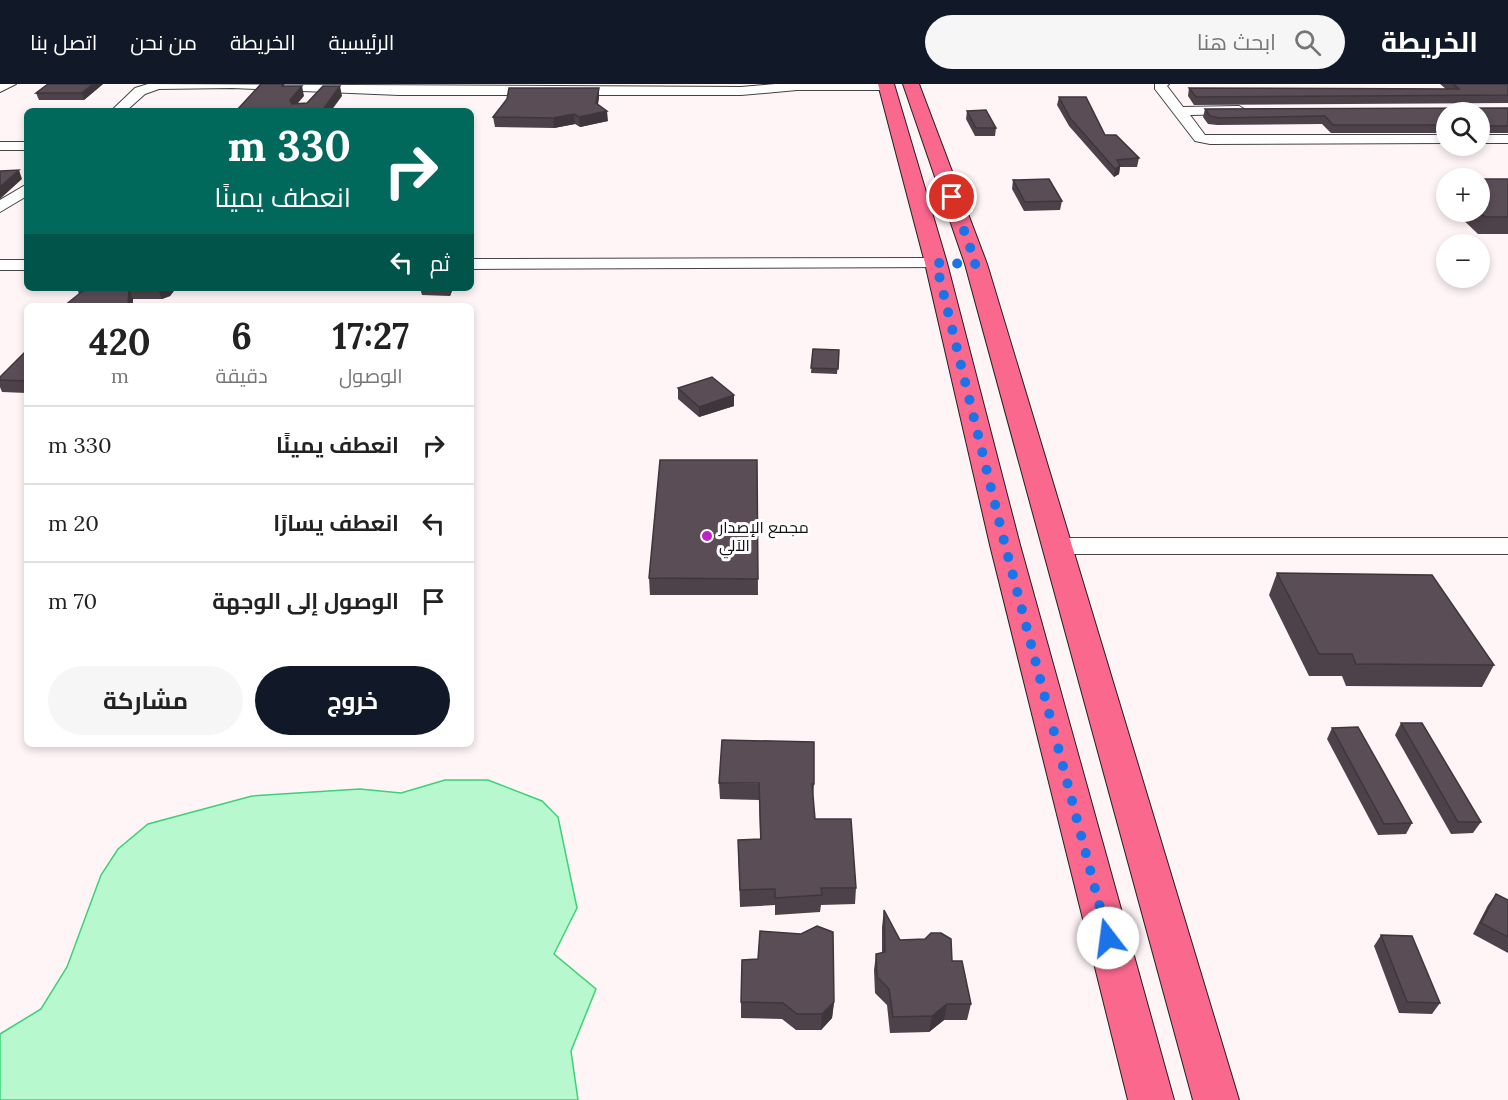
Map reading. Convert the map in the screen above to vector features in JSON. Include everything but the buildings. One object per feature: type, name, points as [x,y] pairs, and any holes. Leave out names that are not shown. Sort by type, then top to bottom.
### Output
[{"type":"main road","points":[[894,85],[1005,545],[1151,1100]]},
{"type":"main road","points":[[894,85],[976,264],[1055,546],[1216,1100]]},
{"type":"main road","points":[[936,263],[976,264]]},
{"type":"street","points":[[0,88],[9,84]]},
{"type":"street","points":[[1162,84],[1160,86],[1200,138],[1210,140],[1436,138]]},
{"type":"street","points":[[121,108],[140,91],[158,85],[490,87],[741,92],[772,86],[894,85]]},
{"type":"street","points":[[308,103],[321,87]]},
{"type":"street","points":[[1179,111],[1250,110]]},
{"type":"street","points":[[1431,123],[1436,128]]},
{"type":"street","points":[[1490,139],[1508,139]]},
{"type":"street","points":[[0,146],[24,146]]},
{"type":"street","points":[[0,207],[24,191]]},
{"type":"street","points":[[474,264],[936,263]]},
{"type":"street","points":[[0,265],[24,265]]},
{"type":"street","points":[[1055,546],[1508,546]]},
{"type":"shaded area","points":[[445,780],[488,780],[542,801],[558,817],[577,908],[554,954],[596,989],[571,1051],[578,1100],[0,1100],[0,1034],[41,1009],[67,967],[101,875],[118,849],[148,824],[252,796],[360,789],[401,793]]},
{"type":"place","name":"مجمع الإصدار الآلي","points":[[707,536]]},
{"type":"route","points":[[952,197],[976,264],[936,263],[1005,545],[1108,938]]}]
